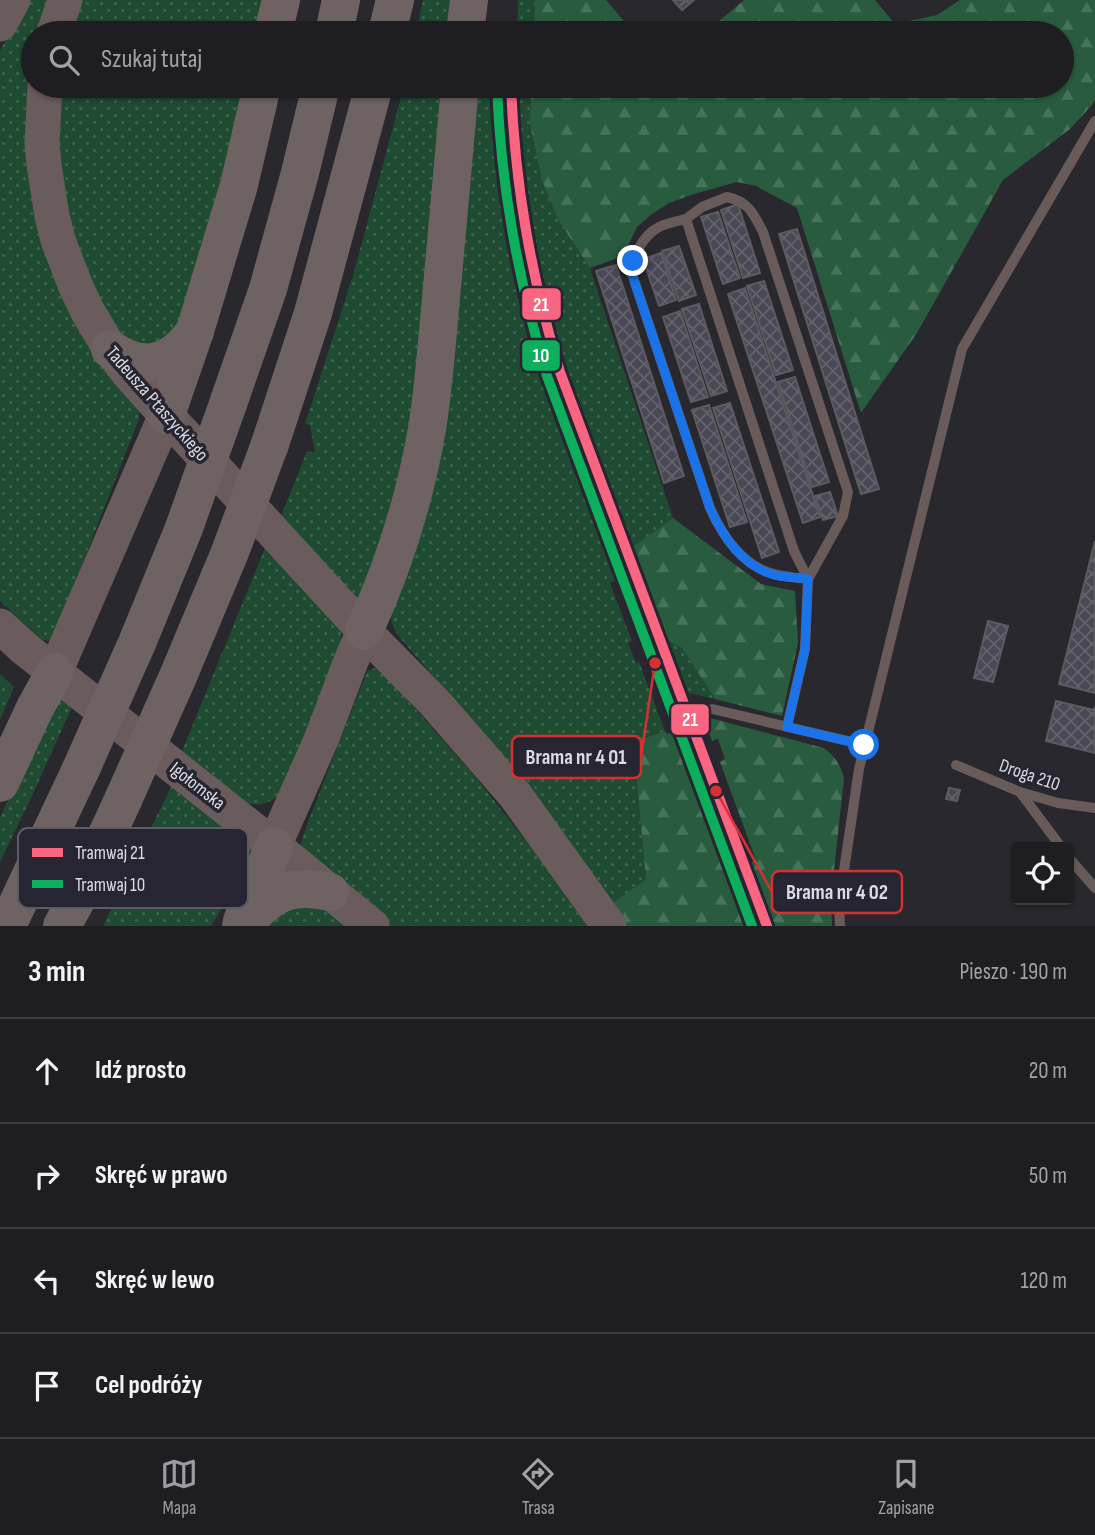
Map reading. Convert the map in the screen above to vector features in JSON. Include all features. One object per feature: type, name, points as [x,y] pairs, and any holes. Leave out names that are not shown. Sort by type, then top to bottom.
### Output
[{"type":"highway","points":[[276,21],[281,0]]},
{"type":"highway","points":[[337,21],[341,0]]},
{"type":"highway","points":[[390,21],[395,0]]},
{"type":"highway","points":[[467,21],[469,0]]},
{"type":"highway","points":[[166,415],[195,331],[239,186],[258,98]]},
{"type":"highway","points":[[53,828],[137,643],[229,401],[268,289],[318,98]]},
{"type":"highway","points":[[109,828],[179,674],[230,552],[270,443],[313,313],[371,98]]},
{"type":"highway","points":[[364,631],[398,542],[427,429],[459,98]]},
{"type":"highway","points":[[110,348],[136,362],[158,361],[181,348],[195,331]]},
{"type":"highway","points":[[0,783],[55,672]]},
{"type":"highway","points":[[248,907],[274,846]]},
{"type":"highway","points":[[240,926],[268,902],[293,888],[310,887],[330,892]]},
{"type":"highway","points":[[6,926],[18,901]]},
{"type":"highway","points":[[62,926],[72,908]]},
{"type":"highway","points":[[240,926],[248,908]]},
{"type":"main road","points":[[0,24],[13,0]]},
{"type":"main road","points":[[58,21],[65,0]]},
{"type":"main road","name":"Tadeusza Ptaszyckiego","points":[[44,98],[42,143],[52,216],[76,288],[94,323],[130,375],[364,631]]},
{"type":"main road","points":[[0,626],[55,672],[166,415]]},
{"type":"main road","points":[[274,846],[321,740],[364,631],[435,703],[515,795],[609,926]]},
{"type":"main road","name":"Igołomska","points":[[55,672],[372,926]]},
{"type":"lane","points":[[840,926],[839,904],[864,745],[962,349],[1095,121]]},
{"type":"lane","points":[[787,727],[805,649],[808,579],[843,516],[848,492],[763,232],[745,204],[727,197],[702,207],[686,219],[658,227],[641,243],[633,261],[632,274],[718,525],[742,557],[766,572],[808,579]]},
{"type":"lane","points":[[686,219],[794,551],[808,579]]},
{"type":"lane","points":[[712,709],[864,745]]},
{"type":"lane","name":"Droga 210","points":[[956,765],[1020,792],[1058,803],[1095,808]]},
{"type":"lane","points":[[1020,792],[1057,842]]},
{"type":"lane","points":[[1074,864],[1095,888]]},
{"type":"green space","points":[[27,0],[51,0],[45,21],[21,21],[21,98],[31,98],[29,116],[140,409],[139,419],[53,639],[47,641],[38,637],[0,601],[0,51]]},
{"type":"green space","points":[[78,0],[267,0],[262,21],[71,21]]},
{"type":"green space","points":[[423,0],[457,0],[455,21],[419,21]]},
{"type":"green space","points":[[518,0],[535,0],[534,21],[517,21]]},
{"type":"green space","points":[[535,0],[606,0],[624,21],[534,21]]},
{"type":"green space","points":[[744,0],[875,0],[892,21],[719,21]]},
{"type":"green space","points":[[960,0],[1095,0],[1095,99],[1092,105],[1070,129],[1003,180],[917,333],[861,413],[797,208],[756,186],[737,182],[694,194],[669,203],[637,227],[623,256],[590,268],[559,221],[542,180],[530,124],[531,98],[1074,98],[1074,21],[909,21],[937,15]]},
{"type":"green space","points":[[57,98],[243,98],[181,325],[158,348],[124,342],[93,294],[59,191]]},
{"type":"green space","points":[[401,98],[448,98],[413,437],[359,605],[279,521],[307,451],[315,453],[310,425],[305,424],[354,272]]},
{"type":"green space","points":[[473,98],[493,98],[499,178],[519,298],[557,424],[617,580],[610,583],[632,641],[628,643],[636,663],[639,662],[665,731],[633,742],[646,879],[609,906],[525,781],[400,638],[390,613]]},
{"type":"green space","points":[[517,98],[531,98],[530,124],[559,221],[590,268],[673,518],[631,548],[572,391],[546,306],[532,244],[520,150]]},
{"type":"green space","points":[[673,518],[761,584],[795,591],[798,643],[782,716],[715,699],[682,648],[666,640],[631,548]]},
{"type":"green space","points":[[267,543],[338,624],[342,651],[279,796],[269,802],[250,804],[226,791],[182,751]]},
{"type":"green space","points":[[666,640],[682,648],[715,699],[689,693],[694,707],[692,710]]},
{"type":"green space","points":[[374,668],[386,676],[473,774],[593,926],[389,926],[299,849],[367,671]]},
{"type":"green space","points":[[0,674],[14,687],[0,720]]},
{"type":"green space","points":[[55,700],[75,700],[0,862],[0,817]]},
{"type":"green space","points":[[710,718],[824,748],[839,764],[844,778],[831,898],[832,926],[773,926],[749,863],[756,860],[720,762],[725,759],[718,739],[712,741],[704,720]]},
{"type":"green space","points":[[665,731],[667,734],[675,731],[748,926],[624,926],[609,906],[646,879],[633,742]]},
{"type":"green space","points":[[174,781],[232,828],[151,828]]},
{"type":"green space","points":[[248,841],[256,848],[248,866]]},
{"type":"green space","points":[[320,900],[351,926],[266,926],[276,902]]},
{"type":"green space","points":[[112,908],[222,908],[211,926],[103,926]]},
{"type":"building","points":[[673,0],[694,0],[682,10]]},
{"type":"building","points":[[738,204],[760,273],[743,278],[721,210]]},
{"type":"building","points":[[718,212],[740,278],[723,284],[701,217]]},
{"type":"building","points":[[797,229],[879,489],[861,494],[779,234]]},
{"type":"building","points":[[679,246],[696,295],[679,301],[662,251]]},
{"type":"building","points":[[661,253],[676,300],[659,306],[643,259]]},
{"type":"building","points":[[616,265],[684,476],[664,483],[596,271]]},
{"type":"building","points":[[764,281],[793,370],[776,375],[747,286]]},
{"type":"building","points":[[745,288],[820,517],[803,523],[728,294]]},
{"type":"building","points":[[699,304],[727,391],[711,396],[682,309]]},
{"type":"building","points":[[680,311],[708,397],[691,402],[663,317]]},
{"type":"building","points":[[795,377],[829,482],[812,487],[778,382]]},
{"type":"building","points":[[730,403],[779,552],[762,558],[713,408]]},
{"type":"building","points":[[709,405],[747,522],[730,527],[692,410]]},
{"type":"building","points":[[830,492],[838,516],[823,520],[815,496]]},
{"type":"building","points":[[1095,541],[1095,693],[1059,684]]},
{"type":"building","points":[[988,621],[1008,626],[993,682],[974,678]]},
{"type":"building","points":[[1056,701],[1094,710],[1095,707],[1095,753],[1046,741]]},
{"type":"building","points":[[949,788],[960,790],[957,801],[946,799]]},
{"type":"tram line","name":"10","points":[[498,98],[502,161],[519,269],[547,376],[752,926]]},
{"type":"tram line","name":"21","points":[[512,98],[516,160],[526,231],[560,372],[767,926]]},
{"type":"place","name":"Brama nr 4 01","points":[[655,663]]},
{"type":"place","name":"Brama nr 4 02","points":[[716,791]]},
{"type":"route","points":[[633,261],[632,274],[718,525],[731,545],[755,566],[776,575],[808,579],[805,649],[787,727],[864,745]]}]
